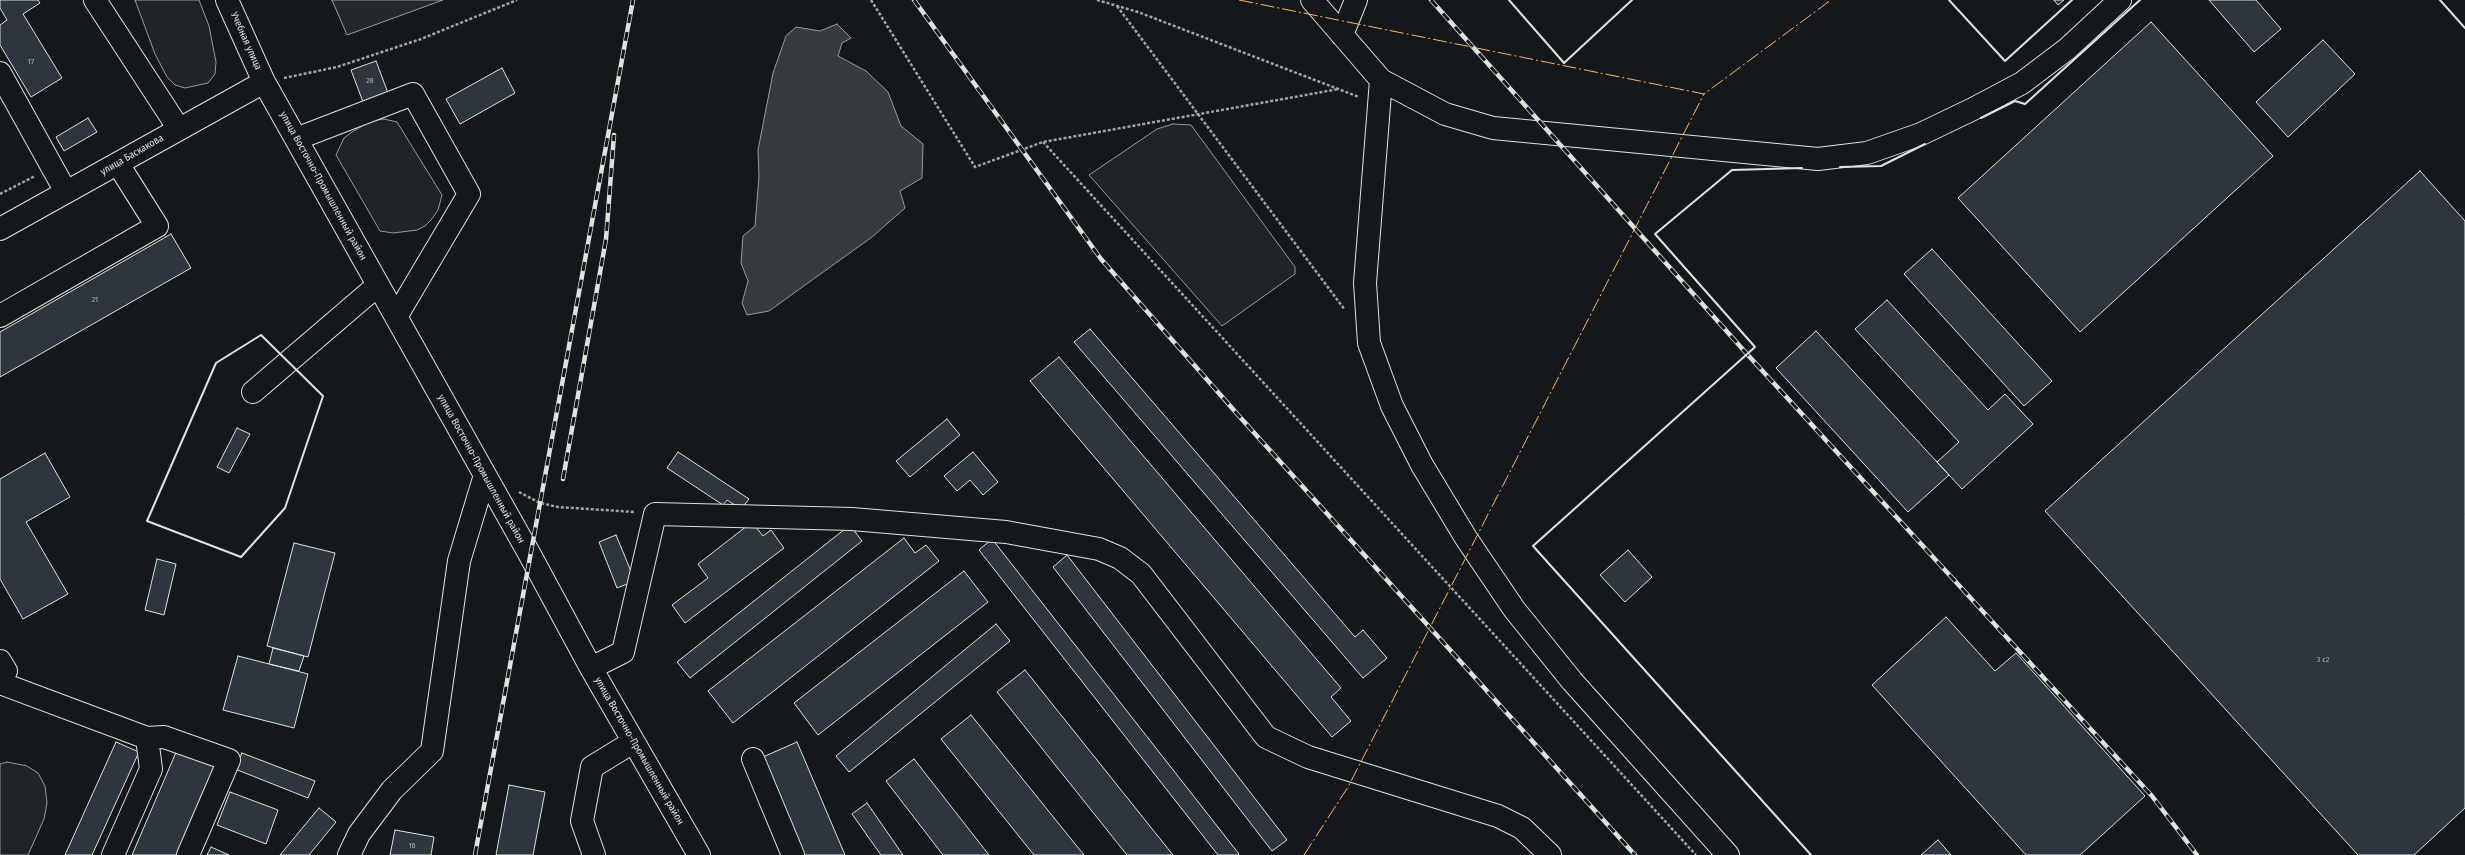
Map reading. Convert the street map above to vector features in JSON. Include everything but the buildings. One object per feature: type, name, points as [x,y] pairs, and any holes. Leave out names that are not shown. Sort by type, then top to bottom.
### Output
[{"type":"street","points":[[95,0],[179,129]]},
{"type":"street","name":"Учебная улица","points":[[227,0],[264,82]]},
{"type":"street","points":[[1312,0],[1382,80],[1445,114],[1493,128],[1818,159],[1867,153],[1921,134],[1973,109],[2022,83],[2067,49],[2120,0]]},
{"type":"street","points":[[1342,35],[1356,0]]},
{"type":"street","points":[[0,73],[66,192]]},
{"type":"street","points":[[1382,80],[1365,283],[1370,343],[1392,406],[1422,464],[1466,538],[1514,609],[1572,680],[1728,855]]},
{"type":"street","name":"улица Баскакова","points":[[0,229],[264,82]]},
{"type":"street","name":"улица Восточно-Промышленный район","points":[[264,82],[485,475],[591,668],[699,855]]},
{"type":"street","points":[[296,139],[413,94],[417,100],[469,194],[396,318]]},
{"type":"street","points":[[0,316],[157,226],[118,164]]},
{"type":"street","points":[[253,392],[378,285]]},
{"type":"street","points":[[349,855],[359,834],[392,790],[432,751],[459,561],[485,475]]},
{"type":"street","points":[[591,668],[623,652],[655,514],[852,519],[1006,532],[1099,549],[1120,558],[1141,574],[1266,737],[1308,757],[1498,816],[1522,828],[1550,855]]},
{"type":"street","points":[[0,661],[6,671],[0,684],[147,738],[164,737],[229,760],[188,855]]},
{"type":"street","points":[[113,855],[150,769],[147,738]]},
{"type":"street","points":[[594,855],[582,821],[592,767],[633,742]]},
{"type":"street","points":[[752,759],[793,855]]},
{"type":"path","points":[[264,82],[337,67],[421,39],[517,0]]},
{"type":"path","points":[[871,0],[975,167],[1043,142],[1339,89]]},
{"type":"path","points":[[1097,0],[1117,6],[1380,105]]},
{"type":"path","points":[[1117,6],[1346,311]]},
{"type":"path","points":[[1043,142],[1696,855]]},
{"type":"path","points":[[0,194],[51,167]]},
{"type":"path","points":[[512,489],[540,503],[558,507],[655,514]]},
{"type":"shaded area","points":[[135,0],[199,0],[209,26],[216,62],[215,74],[208,83],[185,88],[175,85],[167,77],[155,54]]},
{"type":"shaded area","points":[[332,0],[443,0],[347,35]]},
{"type":"shaded area","points":[[837,24],[851,38],[842,43],[838,56],[866,71],[888,92],[901,126],[923,144],[922,178],[900,191],[905,208],[872,237],[769,311],[747,315],[742,303],[748,281],[741,263],[743,236],[755,226],[759,176],[758,150],[773,73],[786,36],[796,27],[820,31]]},
{"type":"shaded area","points":[[384,119],[397,122],[442,195],[438,210],[431,220],[425,226],[417,230],[393,233],[380,231],[336,155],[344,138],[352,132],[371,121]]},
{"type":"shaded area","points":[[1173,124],[1191,125],[1295,267],[1295,274],[1222,326],[1089,175],[1157,129]]},
{"type":"shaded area","points":[[7,762],[27,766],[38,773],[45,786],[47,803],[44,819],[28,855],[0,855],[0,764]]},
{"type":"railway","points":[[475,855],[633,0]]},
{"type":"railway","points":[[914,0],[1101,259],[1239,416],[1635,855]]},
{"type":"railway","points":[[1431,0],[1747,354],[2152,796],[2197,855]]},
{"type":"railway","points":[[563,479],[606,239],[614,135]]},
{"type":"wall","points":[[1509,0],[1564,63],[1632,0]]},
{"type":"wall","points":[[1949,0],[2005,61],[2072,0]]},
{"type":"wall","points":[[1981,118],[2015,101],[2025,104],[2140,0]]},
{"type":"wall","points":[[2440,0],[2465,28]]},
{"type":"wall","points":[[1840,167],[1881,166],[1925,144]]},
{"type":"wall","points":[[1802,168],[1732,170],[1655,234],[1755,347],[1533,546],[1811,855]]},
{"type":"wall","points":[[261,335],[323,396],[285,508],[241,557],[147,521],[216,363],[261,335]]},
{"type":"power","points":[[1239,0],[1704,94],[1831,0]]},
{"type":"power","points":[[1304,855],[1348,787],[1704,94]]}]
